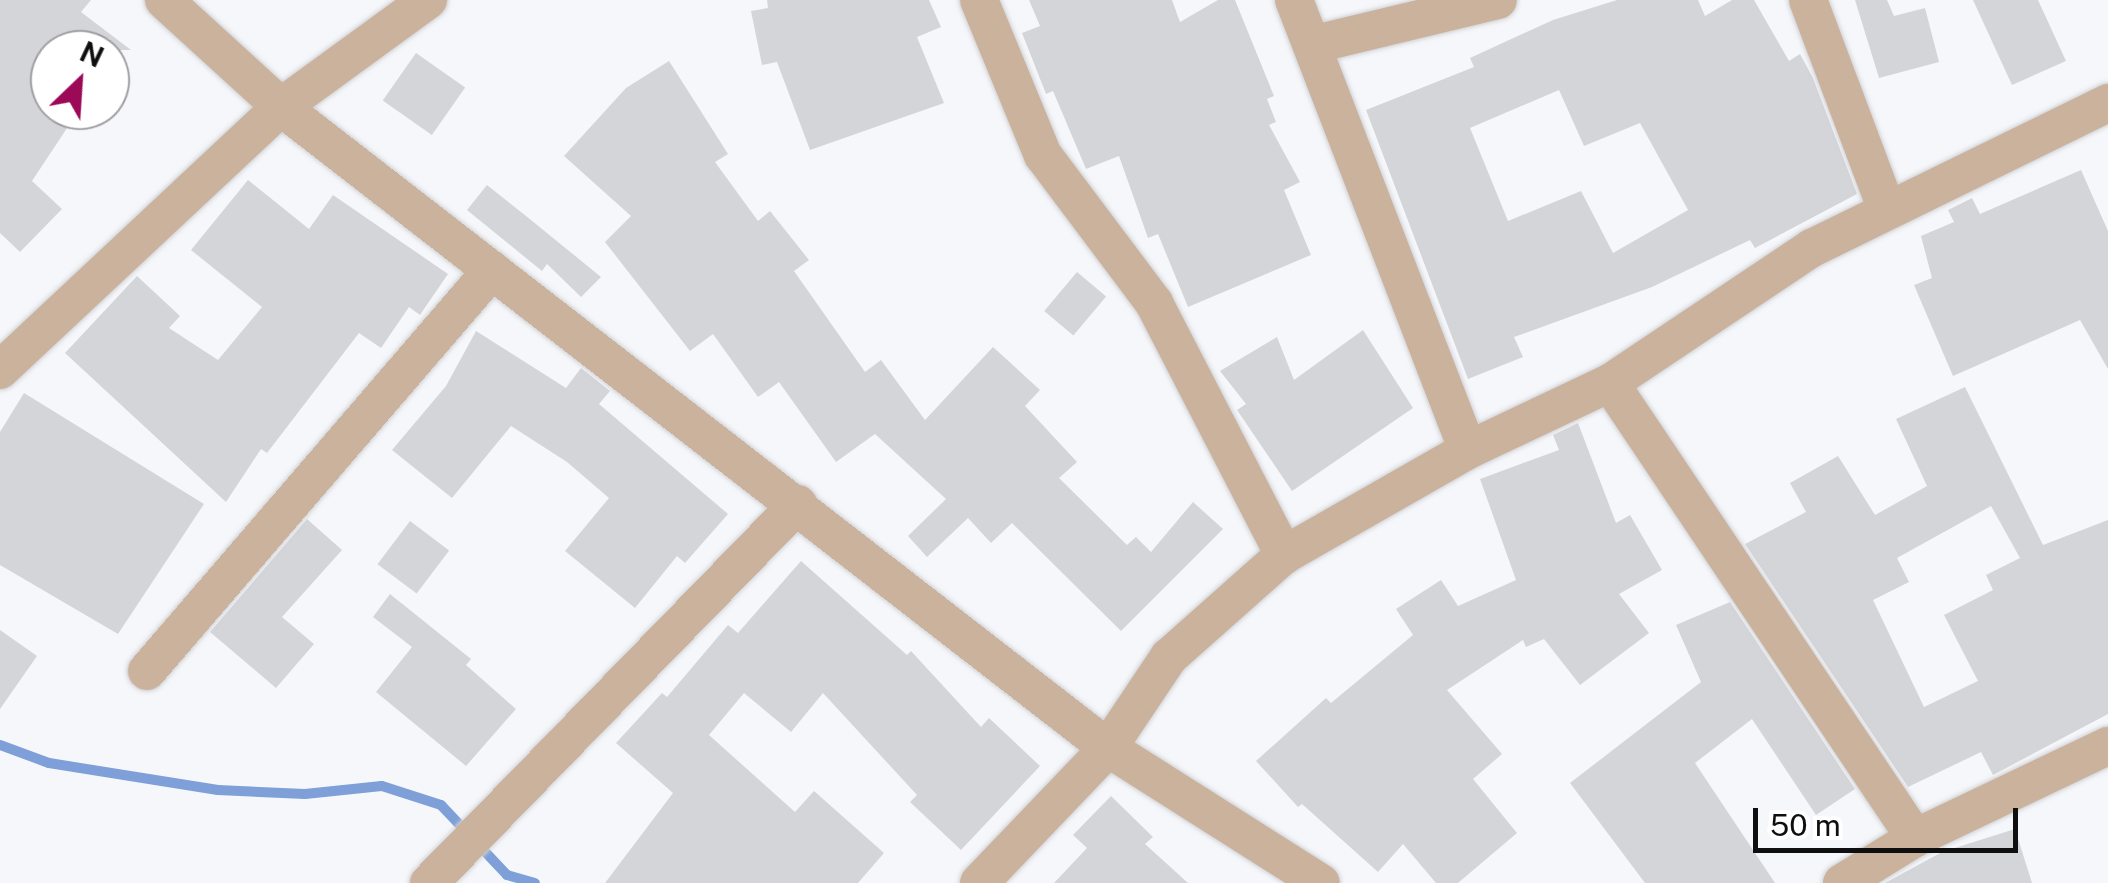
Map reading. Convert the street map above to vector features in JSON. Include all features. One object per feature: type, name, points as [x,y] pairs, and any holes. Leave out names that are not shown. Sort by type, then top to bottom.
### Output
[{"type":"street","points":[[164,0],[281,106],[1108,748],[1321,883]]},
{"type":"street","points":[[0,370],[281,106],[428,0]]},
{"type":"street","points":[[979,0],[1043,155],[1154,303],[1284,556]]},
{"type":"street","points":[[1294,0],[1315,44],[1468,450]]},
{"type":"street","points":[[1315,44],[1498,0]]},
{"type":"street","points":[[1808,0],[1886,208]]},
{"type":"street","points":[[980,883],[1108,748],[1169,657],[1284,556],[1468,450],[1610,382],[1812,248],[1886,208],[2108,102]]},
{"type":"street","points":[[147,671],[492,270]]},
{"type":"street","points":[[1610,382],[1915,838]]},
{"type":"street","points":[[429,883],[798,504]]},
{"type":"street","points":[[1842,883],[1915,838],[2108,746]]},
{"type":"building","points":[[0,0],[91,0],[81,12],[105,30],[30,30],[30,130],[66,130],[32,181],[62,209],[20,252],[0,233]]},
{"type":"building","points":[[767,0],[929,0],[941,27],[917,37],[944,103],[810,150],[777,62],[762,65],[751,11],[768,8]]},
{"type":"building","points":[[1029,0],[1172,0],[1180,22],[1218,0],[1235,0],[1274,96],[1267,99],[1276,122],[1269,125],[1300,182],[1284,190],[1311,255],[1188,307],[1158,234],[1148,238],[1119,156],[1086,169],[1053,91],[1046,94],[1022,33],[1040,26]]},
{"type":"building","points":[[1617,0],[1698,0],[1705,16],[1732,0],[1754,0],[1789,61],[1800,54],[1813,78],[1857,194],[1755,248],[1750,240],[1652,287],[1514,337],[1523,357],[1468,379],[1366,110],[1474,67],[1470,58],[1553,20]],"holes":[[[1559,90],[1584,146],[1640,123],[1688,210],[1613,253],[1581,191],[1508,221],[1470,128]]]},
{"type":"building","points":[[1855,0],[1887,0],[1894,16],[1925,8],[1939,62],[1879,78]]},
{"type":"building","points":[[1973,0],[2038,0],[2066,61],[2012,85]]},
{"type":"building","points":[[416,53],[465,87],[432,135],[383,101]]},
{"type":"building","points":[[669,61],[728,154],[715,162],[758,221],[770,211],[809,260],[794,271],[865,372],[881,360],[925,420],[993,347],[1040,390],[1025,406],[1077,462],[1059,478],[1127,545],[1136,537],[1151,552],[1193,502],[1223,529],[1121,631],[1012,523],[991,543],[968,518],[927,557],[908,536],[946,499],[875,434],[836,462],[779,382],[758,397],[713,334],[690,351],[605,242],[631,216],[564,156],[626,88]]},
{"type":"building","points":[[2081,170],[2108,231],[2108,369],[2080,320],[1953,376],[1914,285],[1932,278],[1921,236],[1954,222],[1948,210],[1972,198],[1980,214]]},
{"type":"building","points":[[248,180],[309,229],[333,195],[448,274],[420,315],[409,307],[381,348],[359,333],[267,453],[261,449],[226,502],[65,353],[137,276],[180,316],[169,328],[218,360],[262,307],[191,250]]},
{"type":"building","points":[[487,185],[601,277],[581,297],[547,264],[542,271],[467,210]]},
{"type":"building","points":[[1077,272],[1106,296],[1073,335],[1044,311]]},
{"type":"building","points":[[1363,330],[1413,408],[1292,491],[1237,410],[1246,404],[1220,371],[1277,337],[1294,380]]},
{"type":"building","points":[[476,331],[566,388],[581,368],[610,391],[599,404],[728,514],[685,563],[677,556],[635,608],[565,551],[609,498],[567,462],[511,426],[452,498],[392,450],[446,386]]},
{"type":"building","points":[[1965,387],[2043,545],[2108,520],[2108,714],[1993,775],[1981,752],[1908,787],[1745,544],[1806,512],[1790,483],[1838,456],[1875,515],[1927,486],[1896,419]],"holes":[[[1991,506],[2020,558],[1986,575],[1993,590],[1944,615],[1978,681],[1924,707],[1873,600],[1909,582],[1897,558]]]},
{"type":"building","points":[[24,393],[204,504],[118,634],[0,565],[0,432]]},
{"type":"building","points":[[1578,423],[1616,523],[1630,515],[1662,570],[1619,594],[1649,633],[1580,685],[1544,639],[1526,647],[1523,640],[1447,690],[1502,754],[1473,779],[1517,833],[1458,883],[1436,883],[1403,844],[1378,872],[1302,804],[1298,807],[1256,761],[1326,698],[1331,703],[1413,635],[1396,609],[1441,580],[1458,606],[1516,580],[1480,479],[1559,450],[1553,435]]},
{"type":"building","points":[[307,519],[342,550],[282,617],[314,644],[276,688],[210,632]]},
{"type":"building","points":[[410,521],[449,550],[417,594],[378,564]]},
{"type":"building","points":[[801,561],[907,655],[911,651],[981,727],[989,718],[1040,766],[961,850],[910,802],[917,795],[823,693],[791,732],[744,693],[709,735],[795,812],[814,791],[884,853],[858,883],[605,883],[673,793],[616,743],[662,693],[667,697],[728,625],[738,633]]},
{"type":"building","points":[[390,594],[471,659],[466,665],[516,709],[466,766],[376,692],[412,647],[373,617]]},
{"type":"building","points":[[1730,602],[1855,789],[1816,815],[1752,719],[1695,763],[1775,883],[1645,883],[1570,783],[1701,682],[1676,625]]},
{"type":"building","points":[[0,630],[37,656],[0,709]]},
{"type":"building","points":[[1111,796],[1153,837],[1145,844],[1188,883],[1054,883],[1087,848],[1073,835]]},
{"type":"building","points":[[2015,829],[2032,883],[1885,883],[1942,852]]},
{"type":"waterway","points":[[0,745],[49,763],[218,790],[305,794],[382,786],[441,805],[507,875],[535,883]]}]
